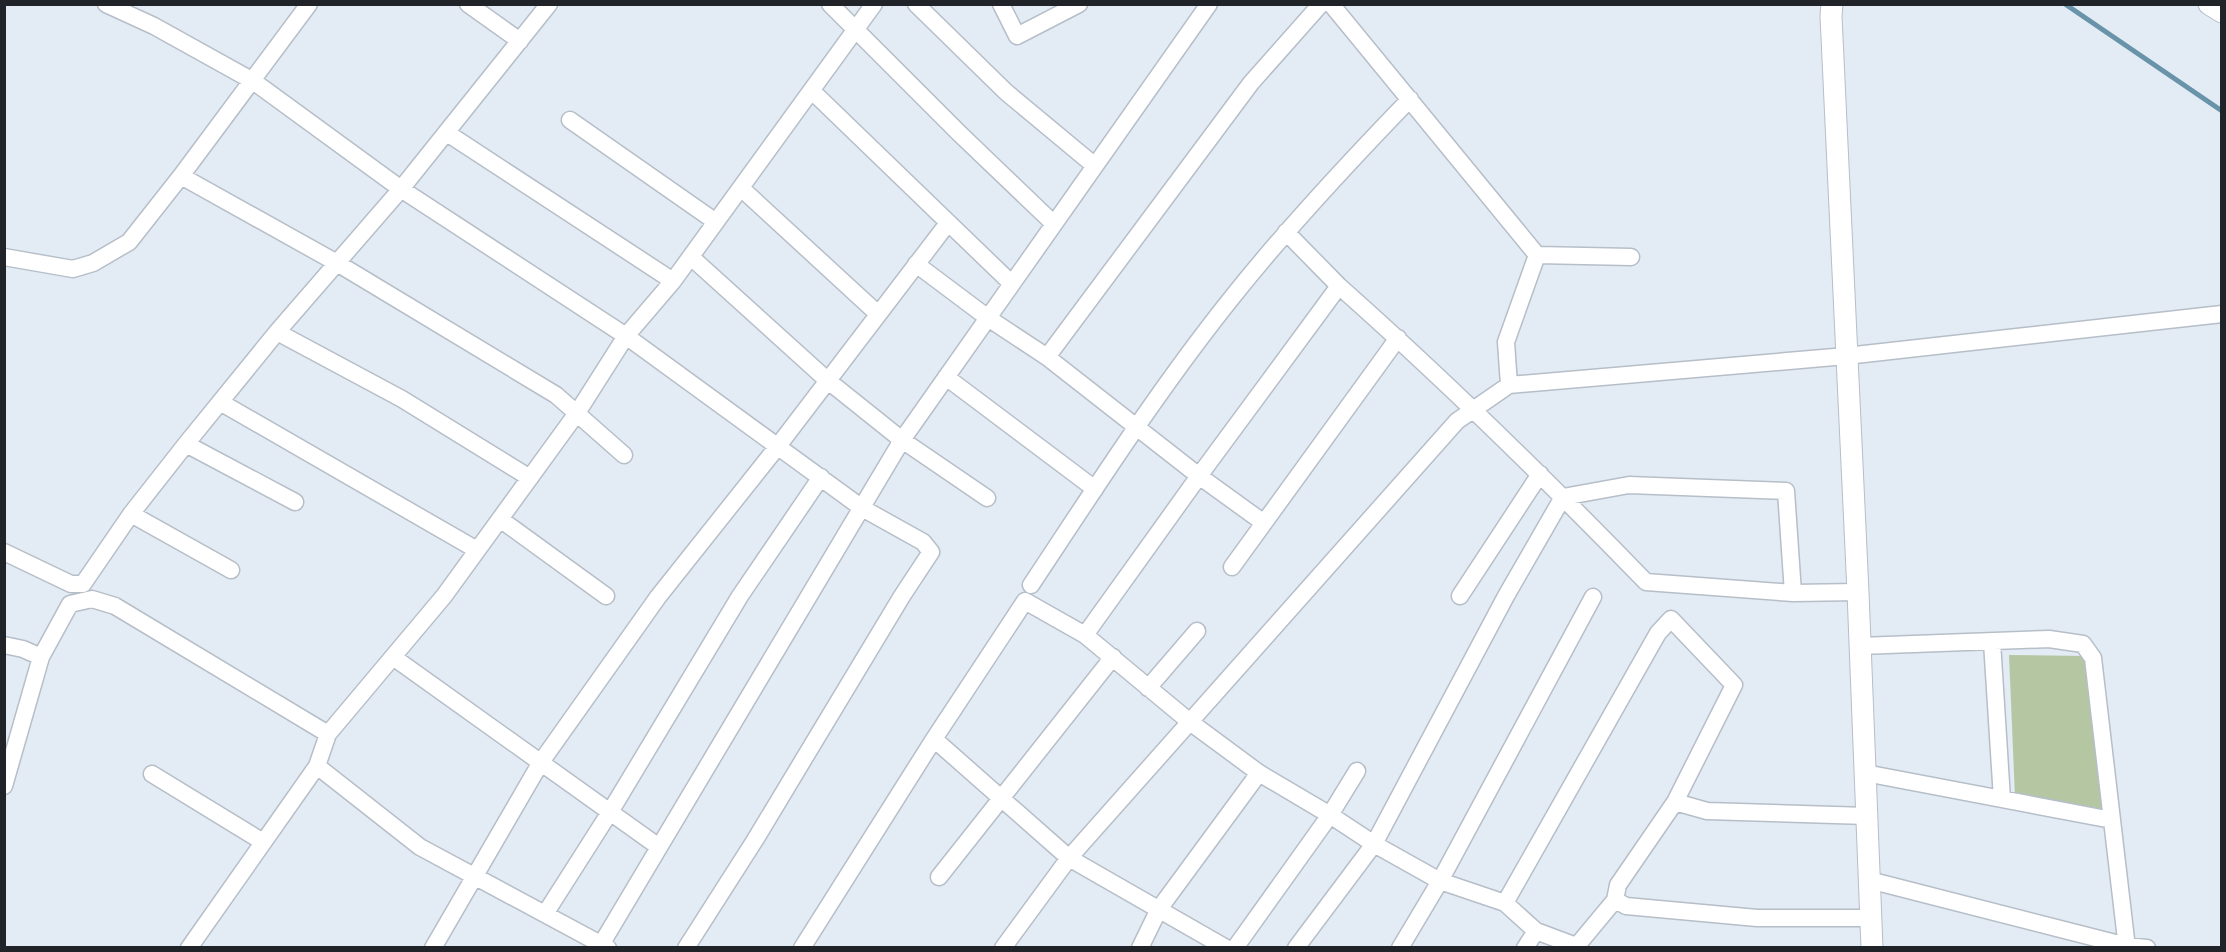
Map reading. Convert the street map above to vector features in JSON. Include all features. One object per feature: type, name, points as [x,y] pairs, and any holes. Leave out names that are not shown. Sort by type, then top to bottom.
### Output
[{"type":"street","points":[[106,4],[154,26],[253,81],[401,189],[626,336],[862,508],[923,542],[931,552],[755,840],[686,948]]},
{"type":"street","points":[[468,4],[520,40]]},
{"type":"street","points":[[4,552],[71,584],[83,584],[131,514],[186,444],[277,333],[401,189],[549,4]]},
{"type":"street","points":[[830,4],[1054,224]]},
{"type":"street","points":[[189,948],[317,766],[328,734],[444,596],[577,413],[626,336],[691,257],[874,4]]},
{"type":"street","points":[[916,4],[1006,92],[1095,166]]},
{"type":"street","points":[[1002,4],[1017,36],[1080,4]]},
{"type":"street","points":[[317,766],[420,847],[603,946],[659,847],[902,440],[1209,4]]},
{"type":"street","points":[[1047,357],[1251,83],[1321,4]]},
{"type":"street","points":[[1331,4],[1538,255],[1631,257]]},
{"type":"street","points":[[1832,4],[1872,948]]},
{"type":"street","points":[[2209,4],[2222,12]]},
{"type":"street","points":[[4,257],[73,269],[93,263],[129,242],[253,81],[302,6]]},
{"type":"street","points":[[812,91],[1012,284]]},
{"type":"street","points":[[1031,585],[1136,428],[1233,296],[1286,232],[1410,99]]},
{"type":"street","points":[[570,120],[716,222]]},
{"type":"street","points":[[447,133],[673,281]]},
{"type":"street","points":[[181,176],[338,263],[556,395],[624,455]]},
{"type":"street","points":[[741,188],[878,314]]},
{"type":"street","points":[[433,948],[541,762],[658,597],[778,446],[948,223]]},
{"type":"street","points":[[1286,232],[1340,286],[1398,338],[1540,474],[1646,582],[1793,593],[1858,592]]},
{"type":"street","points":[[1509,385],[1506,342],[1538,255]]},
{"type":"street","points":[[691,257],[827,380],[902,440],[987,498]]},
{"type":"street","points":[[916,264],[988,318],[1047,357],[1199,477],[1264,523]]},
{"type":"street","points":[[1085,635],[1340,286]]},
{"type":"street","points":[[1003,948],[1069,858],[1457,421],[1509,385],[1846,356],[2222,314]]},
{"type":"street","points":[[277,333],[402,399],[530,478]]},
{"type":"street","points":[[1232,567],[1398,338]]},
{"type":"street","points":[[946,378],[1095,489]]},
{"type":"street","points":[[220,402],[477,550]]},
{"type":"street","points":[[186,444],[295,502]]},
{"type":"street","points":[[1460,596],[1540,474]]},
{"type":"street","points":[[545,914],[610,812],[740,596],[821,477]]},
{"type":"street","points":[[1296,948],[1374,844],[1506,596],[1563,497],[1629,485],[1786,491],[1793,593]]},
{"type":"street","points":[[131,514],[231,570]]},
{"type":"street","points":[[500,519],[606,596]]},
{"type":"street","points":[[1400,948],[1440,882],[1593,597]]},
{"type":"street","points":[[4,786],[41,657],[70,604],[92,598],[115,606],[328,734]]},
{"type":"street","points":[[802,948],[934,739],[1025,601],[1085,635],[1190,722],[1259,774],[1440,882],[1505,903],[1536,931],[1575,947],[1615,900],[1618,885],[1675,802],[1734,686],[1671,619],[1658,633],[1505,903]]},
{"type":"street","points":[[1148,688],[1197,631]]},
{"type":"street","points":[[1860,646],[2049,639],[2083,644],[2093,658],[2127,947]]},
{"type":"street","points":[[1992,642],[2002,799]]},
{"type":"street","points":[[4,645],[23,649],[41,657]]},
{"type":"street","points":[[393,657],[659,847]]},
{"type":"street","points":[[939,877],[1113,657]]},
{"type":"street","points":[[934,739],[1069,858],[1226,948]]},
{"type":"street","points":[[1236,948],[1330,815],[1357,771]]},
{"type":"street","points":[[1865,773],[2112,820]]},
{"type":"street","points":[[152,774],[263,842]]},
{"type":"street","points":[[1140,948],[1159,909],[1259,774]]},
{"type":"street","points":[[1675,802],[1707,811],[1867,816]]},
{"type":"street","points":[[1869,880],[2127,947],[2146,948]]},
{"type":"street","points":[[1615,900],[1626,906],[1757,918],[1871,918]]},
{"type":"street","points":[[1525,948],[1536,931]]},
{"type":"green space","points":[[2009,655],[2088,656],[2107,814],[2015,797]]},
{"type":"waterway","points":[[2065,4],[2222,111]]}]
